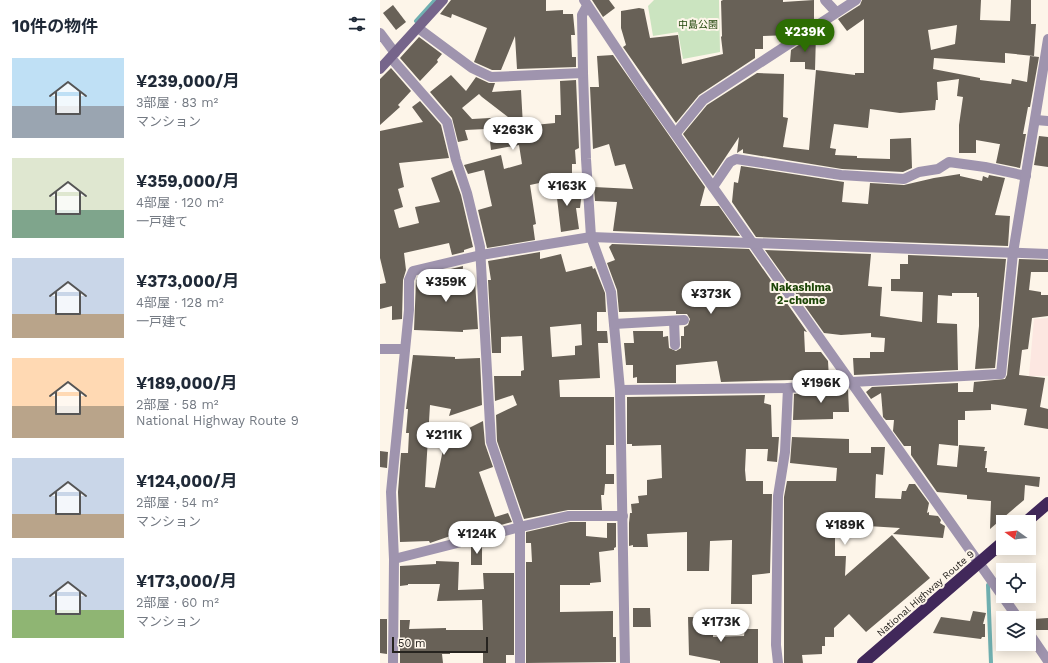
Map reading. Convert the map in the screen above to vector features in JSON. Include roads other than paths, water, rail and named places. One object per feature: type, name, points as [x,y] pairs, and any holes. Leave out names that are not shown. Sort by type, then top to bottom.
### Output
[{"type":"highway","points":[[1034,515],[1048,503]]},
{"type":"highway","name":"National Highway Route 9","points":[[863,663],[996,548]]},
{"type":"street","points":[[380,69],[443,0]]},
{"type":"street","points":[[825,0],[836,12]]},
{"type":"street","points":[[676,133],[703,100],[856,0]]},
{"type":"street","points":[[585,3],[582,15],[583,73],[591,237],[611,292],[620,390],[624,516],[625,663]]},
{"type":"street","points":[[585,3],[713,187],[852,382],[978,564],[1013,611]]},
{"type":"street","points":[[418,28],[472,68],[491,77],[583,73]]},
{"type":"street","points":[[380,33],[393,55],[447,122],[456,160],[467,193],[481,255],[491,442],[520,527],[520,663]]},
{"type":"street","points":[[852,382],[1001,374],[1013,253],[1036,120],[1048,39]]},
{"type":"street","points":[[1036,120],[1048,121]]},
{"type":"street","points":[[713,187],[730,162],[736,159],[841,175],[904,179],[919,172],[938,169],[949,162],[985,167],[1026,176]]},
{"type":"street","points":[[393,663],[394,559],[392,492],[409,310],[409,280],[413,272],[481,255],[591,237],[1048,254]]},
{"type":"street","points":[[614,324],[679,320],[675,345]]},
{"type":"street","points":[[380,349],[405,349]]},
{"type":"street","points":[[620,390],[788,388],[827,385]]},
{"type":"street","points":[[778,663],[776,645],[778,496],[785,452],[788,388]]},
{"type":"street","points":[[394,559],[569,516],[624,516]]},
{"type":"street","points":[[1036,643],[1048,661]]},
{"type":"waterway","points":[[416,21],[435,0]]},
{"type":"waterway","points":[[988,585],[991,663]]},
{"type":"district","name":"Nakashima 2-chome","points":[[801,293]]},
{"type":"park label","name":"中島公園","points":[[698,24]]}]
